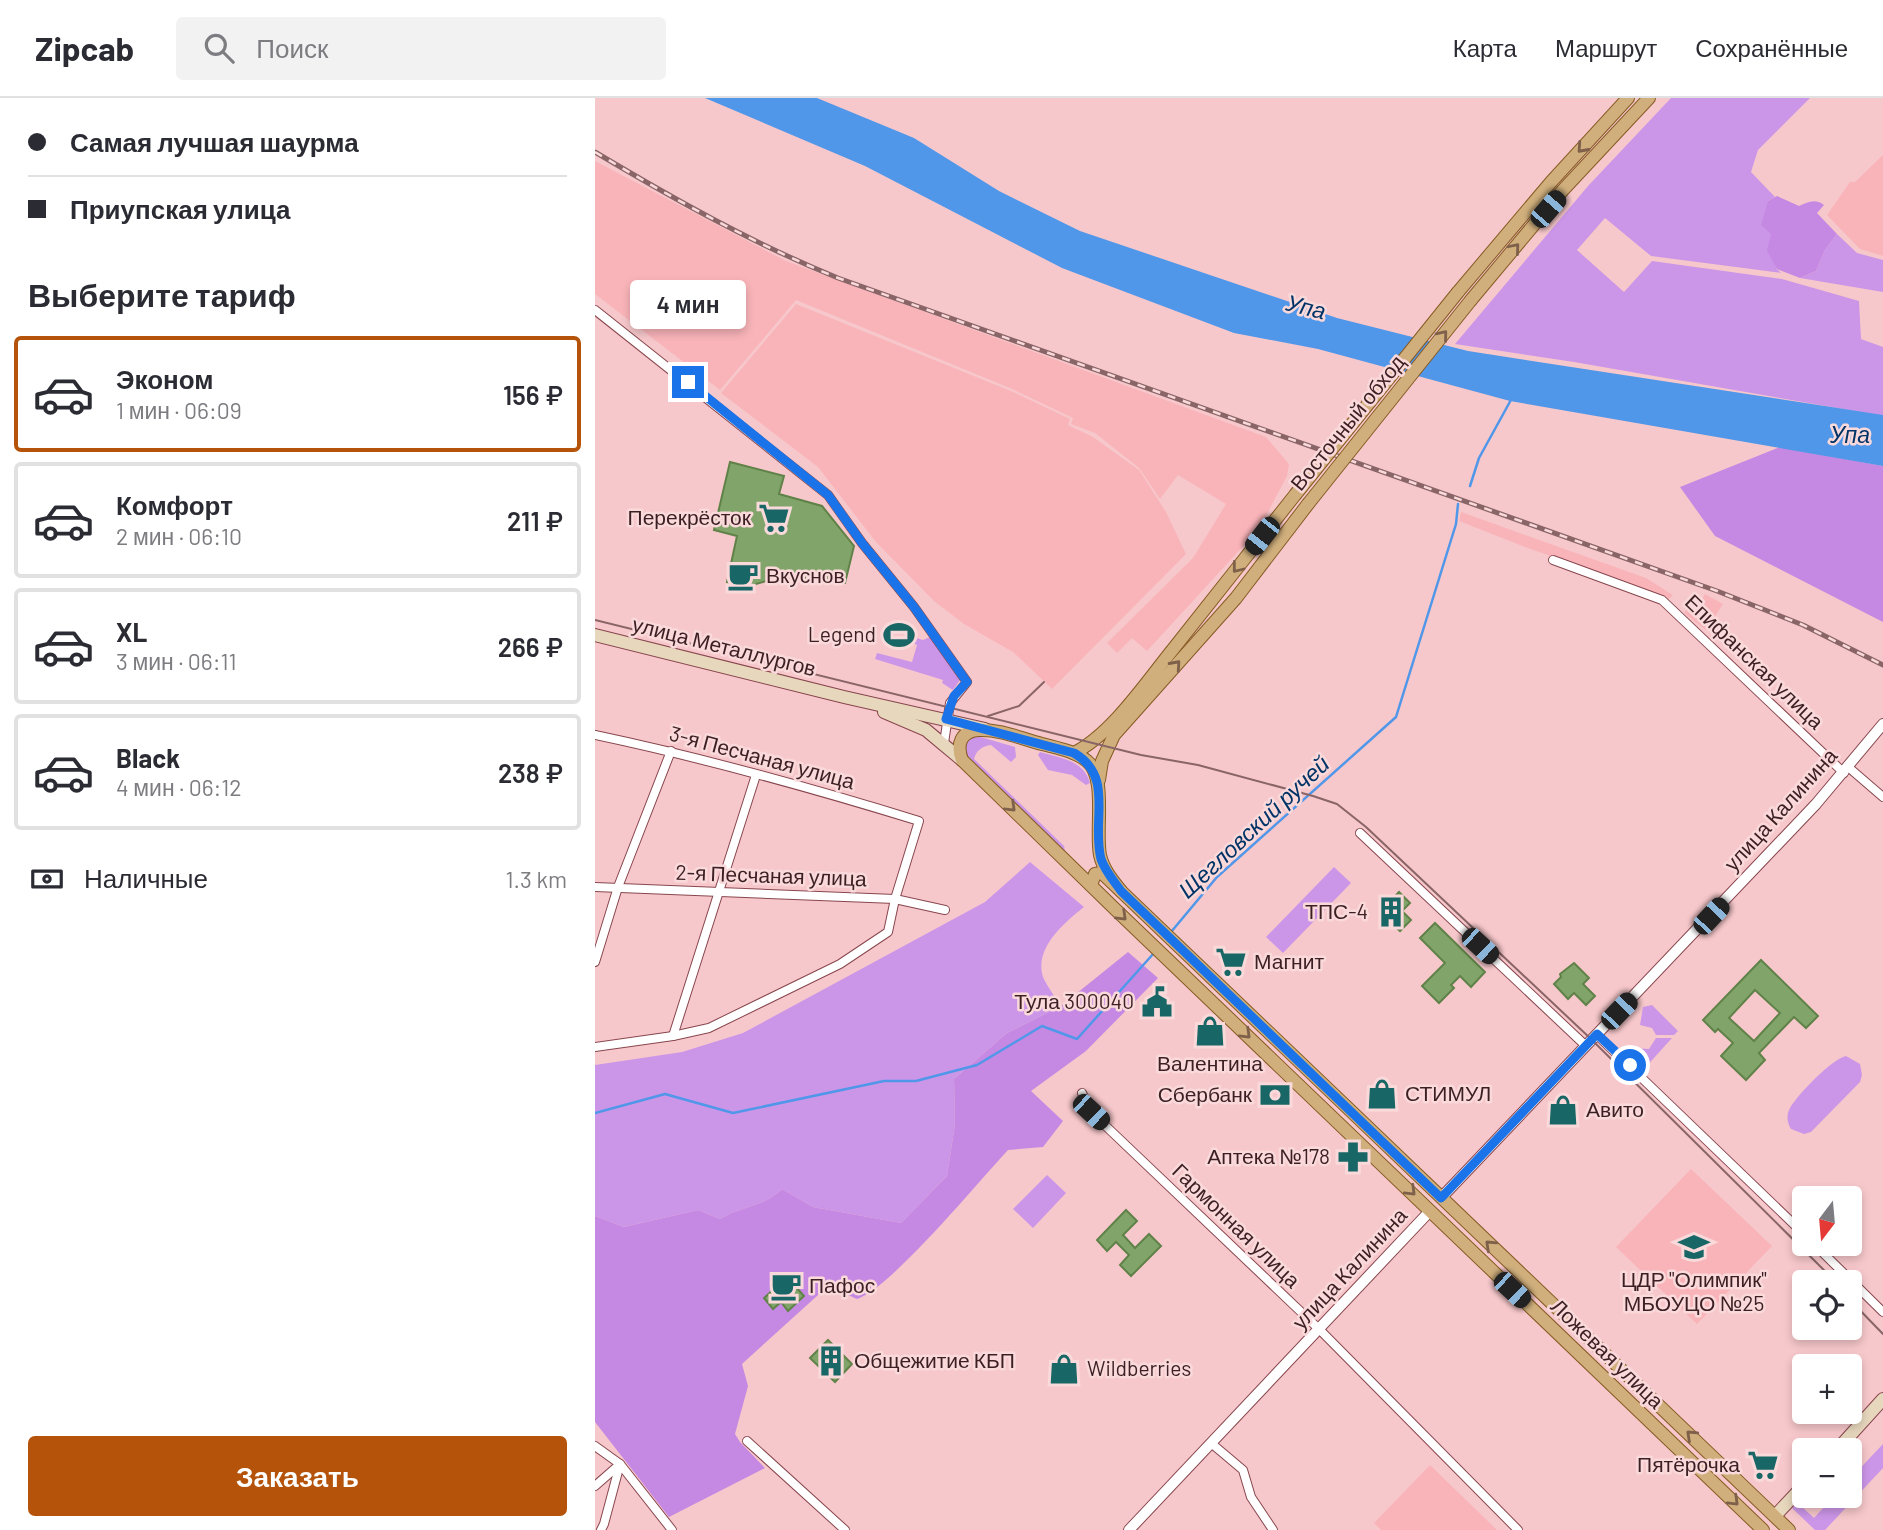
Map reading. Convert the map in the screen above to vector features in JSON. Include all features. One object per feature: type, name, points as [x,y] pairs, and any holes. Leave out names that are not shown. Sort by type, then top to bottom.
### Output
[{"type":"main road","name":"Восточный обход","points":[[1074,753],[1087,747],[1102,733],[1148,680],[1458,292],[1551,182],[1628,98]]},
{"type":"main road","name":"Восточный обход","points":[[1098,784],[1102,761],[1114,734],[1236,598],[1471,300],[1563,190],[1649,98]]},
{"type":"main road","name":"улица Металлургов","points":[[595,635],[989,730]]},
{"type":"main road","name":"улица Металлургов","points":[[844,697],[911,723],[944,743],[962,760]]},
{"type":"main road","points":[[962,760],[959,745],[964,734],[972,730],[989,730],[1074,753],[1088,761],[1094,769],[1098,784]]},
{"type":"main road","name":"Ложевая улица","points":[[962,760],[1763,1530]]},
{"type":"main road","name":"Ложевая улица","points":[[1098,784],[1098,842],[1101,857],[1109,875],[1121,891]]},
{"type":"main road","name":"Ложевая улица","points":[[1091,885],[1091,878],[1098,872],[1121,891],[1789,1530]]},
{"type":"main road","points":[[1179,970],[1189,969],[1192,959]]},
{"type":"main road","name":"улица Калинина","points":[[1430,1211],[1441,1198]]},
{"type":"main road","points":[[1848,1438],[1883,1399]]},
{"type":"main road","points":[[1763,1530],[1792,1498]]},
{"type":"street","points":[[595,310],[828,495],[862,543],[914,607],[967,682],[954,696],[946,719],[944,743]]},
{"type":"street","name":"Епифанская улица","points":[[1553,560],[1662,600],[1845,769],[1883,797]]},
{"type":"street","name":"улица Калинина","points":[[1441,1198],[1845,769],[1883,724]]},
{"type":"street","name":"3-я Песчаная улица","points":[[595,735],[671,751],[807,787],[919,821],[895,898]]},
{"type":"street","points":[[595,962],[618,887],[671,751]]},
{"type":"street","points":[[673,1036],[756,775]]},
{"type":"street","points":[[1360,834],[1586,1045]]},
{"type":"street","name":"2-я Песчаная улица","points":[[595,887],[895,898],[945,910]]},
{"type":"street","points":[[595,1047],[709,1028],[840,964],[888,932],[895,898]]},
{"type":"street","points":[[1597,1034],[1792,1222]]},
{"type":"street","name":"Гармонная улица","points":[[1082,1093],[1091,1112],[1320,1331],[1518,1530]]},
{"type":"street","name":"улица Калинина","points":[[1129,1530],[1320,1331],[1430,1211]]},
{"type":"street","points":[[1826,1256],[1883,1312]]},
{"type":"street","points":[[747,1441],[845,1530]]},
{"type":"street","points":[[1212,1443],[1243,1471],[1251,1497],[1273,1530]]},
{"type":"street","points":[[595,1446],[620,1465],[672,1530]]},
{"type":"street","points":[[595,1486],[620,1465]]},
{"type":"street","points":[[601,1530],[620,1465]]},
{"type":"shaded area","points":[[1671,98],[1810,98],[1758,150],[1751,172],[1775,197],[1768,201],[1776,268],[1781,273],[1651,256],[1605,218],[1577,250],[1624,292],[1652,261],[1782,279],[1859,301],[1861,339],[1883,347],[1883,416],[1455,344],[1588,186]]},
{"type":"shaded area","points":[[1883,155],[1883,256],[1860,249],[1827,215],[1850,182],[1855,182]]},
{"type":"shaded area","points":[[595,161],[786,261],[1266,437],[1289,464],[1287,476],[1259,529],[1147,651],[1132,638],[1117,653],[1107,643],[1193,558],[1226,504],[1178,475],[1160,499],[1139,468],[1095,433],[1071,424],[1073,418],[1012,389],[796,300],[720,390],[595,294]]},
{"type":"shaded area","points":[[1777,196],[1799,206],[1812,201],[1821,203],[1824,205],[1817,213],[1837,234],[1825,250],[1816,271],[1800,278],[1777,269],[1767,251],[1771,234],[1761,225],[1768,201]]},
{"type":"shaded area","points":[[1837,234],[1857,253],[1883,260],[1883,292],[1800,278],[1816,271],[1825,250]]},
{"type":"shaded area","points":[[796,304],[1011,391],[1070,419],[1068,425],[1093,437],[1139,470],[1166,512],[1186,554],[1052,689],[1013,652],[964,624],[934,601],[876,542],[818,467],[721,393]]},
{"type":"shaded area","points":[[1780,447],[1883,466],[1883,622],[1715,536],[1680,487]]},
{"type":"shaded area","points":[[1461,512],[1646,578],[1673,595],[1667,601],[1660,595],[1525,547],[1459,521]]},
{"type":"shaded area","points":[[1705,594],[1723,604],[1706,630],[1684,613],[1692,600],[1700,603]]},
{"type":"shaded area","points":[[913,637],[923,640],[930,637],[960,680],[953,690],[942,683],[943,680],[875,659],[877,653],[912,662],[917,645],[913,643]]},
{"type":"shaded area","points":[[977,736],[1015,747],[1016,757],[1011,762],[991,745],[980,749],[974,759],[1064,846],[1065,851],[964,756],[967,740]]},
{"type":"shaded area","points":[[1040,752],[1077,765],[1087,775],[1090,783],[1086,785],[1072,775],[1048,770],[1038,755]]},
{"type":"shaded area","points":[[1030,862],[1084,907],[1053,937],[1043,956],[1043,977],[1061,1006],[1007,1033],[954,1079],[955,1124],[947,1176],[901,1223],[813,1207],[782,1189],[760,1203],[720,1219],[698,1210],[624,1227],[595,1216],[595,1065],[682,1052],[743,1033],[985,902]]},
{"type":"shaded area","points":[[1334,867],[1351,883],[1283,953],[1266,937]]},
{"type":"shaded area","points":[[1128,952],[1158,978],[1086,1051],[1031,1091],[1063,1121],[1043,1147],[1008,1150],[912,1256],[872,1291],[857,1299],[828,1286],[742,1364],[748,1386],[735,1434],[765,1468],[669,1517],[595,1422],[595,1216],[624,1227],[698,1210],[720,1219],[760,1203],[782,1189],[813,1207],[901,1223],[947,1176],[955,1124],[954,1079],[1007,1033],[1061,1006]]},
{"type":"shaded area","points":[[1652,1005],[1678,1031],[1674,1035],[1656,1035],[1652,1028],[1640,1025],[1643,1007]]},
{"type":"shaded area","points":[[1656,1038],[1672,1038],[1644,1069],[1632,1065],[1634,1048],[1649,1049]]},
{"type":"shaded area","points":[[1846,1056],[1860,1064],[1860,1082],[1811,1132],[1804,1134],[1791,1129],[1788,1116],[1794,1102],[1824,1070]]},
{"type":"shaded area","name":"ЦДР \"Олимпик\" МБОУЦО №25","points":[[1691,1169],[1772,1246],[1697,1324],[1616,1247]]},
{"type":"shaded area","points":[[1047,1175],[1066,1193],[1033,1228],[1013,1209]]},
{"type":"shaded area","points":[[1883,1444],[1883,1468],[1862,1490],[1862,1466]]},
{"type":"shaded area","points":[[1430,1465],[1497,1530],[1381,1530],[1374,1523]]},
{"type":"shaded area","points":[[1792,1508],[1803,1508],[1814,1518],[1823,1508],[1846,1508],[1825,1530],[1815,1530]]},
{"type":"water","name":"Упа","points":[[705,98],[817,98],[914,138],[999,191],[1080,231],[1337,318],[1468,351],[1883,415],[1883,466],[1510,401],[1318,349],[1234,333],[1062,268],[865,166]]},
{"type":"building","name":"Перекрёсток","points":[[730,462],[784,476],[779,494],[822,506],[854,546],[845,583],[808,578],[774,579],[745,587],[727,582],[737,536],[714,530]]},
{"type":"building","name":"ТПС-4","points":[[1399,892],[1410,903],[1402,911],[1411,920],[1400,931],[1380,912]]},
{"type":"building","points":[[1435,923],[1485,972],[1471,987],[1460,976],[1451,985],[1454,988],[1439,1003],[1422,986],[1445,963],[1420,938]]},
{"type":"building","points":[[1761,960],[1818,1016],[1806,1028],[1794,1017],[1759,1053],[1765,1060],[1746,1080],[1721,1056],[1733,1043],[1718,1029],[1715,1032],[1703,1020]],"holes":[[[1755,990],[1780,1013],[1754,1041],[1729,1018]]]},
{"type":"building","points":[[1574,963],[1589,978],[1583,984],[1595,996],[1586,1005],[1574,993],[1568,999],[1554,984],[1561,977],[1560,974]]},
{"type":"building","points":[[1126,1210],[1137,1221],[1123,1235],[1135,1248],[1149,1234],[1161,1246],[1131,1276],[1120,1265],[1129,1255],[1116,1242],[1107,1251],[1097,1240]]},
{"type":"building","name":"Пафос","points":[[787,1277],[804,1296],[788,1311],[781,1302],[773,1309],[764,1298]]},
{"type":"building","name":"Общежитие КБП","points":[[828,1340],[852,1364],[835,1382],[810,1358]]},
{"type":"waterway","name":"Щегловский ручей","points":[[1470,486],[1479,458],[1512,398]]},
{"type":"waterway","name":"Щегловский ручей","points":[[1171,932],[1217,877],[1396,717],[1456,524],[1458,504]]},
{"type":"waterway","name":"Щегловский ручей","points":[[595,1113],[665,1094],[733,1113],[884,1081],[916,1081],[977,1065],[1042,1026],[1077,1039],[1154,953]]},
{"type":"tram line","points":[[595,620],[1141,755],[1198,765],[1337,804],[1366,827],[1591,1039],[1824,1270]]},
{"type":"tram line","points":[[988,716],[1019,706],[1044,682]]},
{"type":"tram line","points":[[1862,1312],[1883,1334]]},
{"type":"railway","points":[[595,152],[714,220],[838,278],[1717,591],[1803,625],[1883,665]]},
{"type":"place","name":"Перекрёсток","points":[[774,518]]},
{"type":"place","name":"Вкуснов","points":[[743,576]]},
{"type":"place","name":"Legend","points":[[899,635]]},
{"type":"place","name":"ТПС-4","points":[[1391,912]]},
{"type":"place","name":"Магнит","points":[[1231,962]]},
{"type":"place","name":"Тула 300040","points":[[1157,1002]]},
{"type":"place","name":"Валентина","points":[[1210,1031]]},
{"type":"place","name":"СТИМУЛ","points":[[1382,1094]]},
{"type":"place","name":"Сбербанк","points":[[1275,1095]]},
{"type":"place","name":"Авито","points":[[1563,1110]]},
{"type":"place","name":"Аптека №178","points":[[1353,1157]]},
{"type":"place","name":"ЦДР \"Олимпик\" МБОУЦО №25","points":[[1694,1247]]},
{"type":"place","name":"Пафос","points":[[786,1286]]},
{"type":"place","name":"Общежитие КБП","points":[[831,1361]]},
{"type":"place","name":"Wildberries","points":[[1064,1369]]},
{"type":"place","name":"Пятёрочка","points":[[1763,1465]]},
{"type":"route","points":[[688,382],[828,495],[862,543],[914,607],[967,682],[950,703],[946,719],[1074,753],[1088,761],[1094,769],[1098,784],[1098,842],[1103,866],[1121,891],[1441,1198],[1597,1034],[1630,1065]]}]
